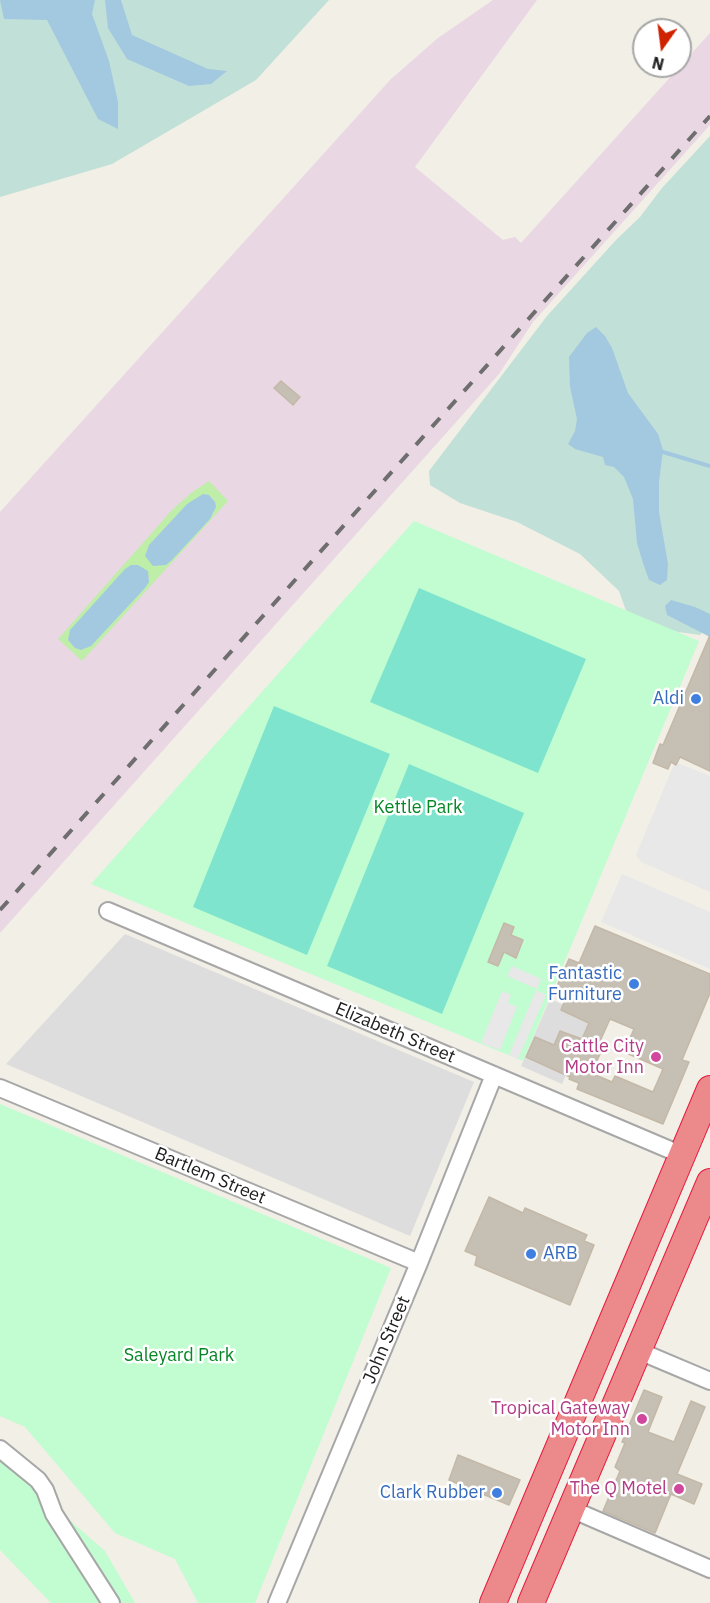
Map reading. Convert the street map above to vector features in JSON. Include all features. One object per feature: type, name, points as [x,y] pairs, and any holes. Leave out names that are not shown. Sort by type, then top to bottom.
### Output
[{"type":"highway","points":[[493,1603],[710,1089]]},
{"type":"highway","points":[[531,1603],[710,1182]]},
{"type":"highway","points":[[538,1495],[571,1509]]},
{"type":"street","name":"Elizabeth Street","points":[[108,911],[682,1155]]},
{"type":"street","name":"John Street","points":[[277,1603],[419,1263],[494,1076]]},
{"type":"street","name":"Bartlem Street","points":[[0,1088],[419,1263]]},
{"type":"street","points":[[639,1351],[710,1381]]},
{"type":"street","points":[[0,1449],[38,1480],[45,1490],[54,1514],[111,1603]]},
{"type":"street","points":[[571,1509],[710,1569]]},
{"type":"shaded area","points":[[0,0],[329,0],[256,80],[112,164],[0,197]]},
{"type":"shaded area","points":[[0,0],[95,0],[92,14],[109,61],[118,102],[118,129],[98,119],[47,20],[4,19]]},
{"type":"shaded area","points":[[105,0],[121,0],[132,35],[208,69],[227,71],[211,84],[189,86],[127,59],[108,28]]},
{"type":"shaded area","points":[[493,0],[537,0],[415,167],[503,240],[515,237],[521,243],[670,78],[692,78],[692,53],[710,33],[710,125],[533,322],[499,374],[0,933],[0,512],[391,79],[438,38]]},
{"type":"shaded area","points":[[710,136],[710,623],[700,635],[651,628],[629,619],[619,591],[580,554],[517,522],[460,503],[430,485],[429,471],[547,316],[640,217],[662,188]]},
{"type":"shaded area","points":[[596,327],[612,348],[628,393],[658,434],[663,450],[659,482],[659,512],[668,564],[667,580],[660,585],[649,580],[643,563],[637,543],[633,499],[624,477],[614,467],[605,465],[603,457],[575,449],[568,444],[575,431],[577,419],[570,387],[569,357],[587,333]]},
{"type":"shaded area","points":[[203,494],[209,495],[215,502],[216,507],[210,519],[166,565],[153,566],[145,556],[149,545],[187,504]]},
{"type":"shaded area","points":[[131,565],[138,565],[148,571],[149,582],[145,588],[91,646],[81,650],[75,648],[68,640],[70,630]]},
{"type":"shaded area","points":[[671,600],[710,614],[710,637],[667,615],[665,606]]},
{"type":"shaded area","points":[[675,762],[710,776],[710,892],[641,862],[636,855]]},
{"type":"shaded area","points":[[622,874],[710,912],[710,969],[601,922]]},
{"type":"shaded area","points":[[125,934],[474,1082],[410,1236],[6,1064]]},
{"type":"shaded area","points":[[512,966],[541,979],[537,989],[507,976]]},
{"type":"shaded area","points":[[536,990],[546,995],[518,1059],[509,1055]]},
{"type":"shaded area","points":[[502,991],[511,995],[508,1003],[517,1007],[500,1050],[481,1043]]},
{"type":"shaded area","points":[[550,999],[591,1017],[562,1084],[521,1066]]},
{"type":"green space","points":[[209,481],[228,501],[82,661],[58,639],[172,510]],"holes":[[[202,494],[213,498],[214,513],[166,565]]]},
{"type":"green space","name":"Kettle Park","points":[[414,521],[699,641],[523,1061],[91,884]]},
{"type":"green space","points":[[419,588],[586,659],[538,773],[370,702]]},
{"type":"green space","points":[[274,706],[390,754],[307,955],[193,907]]},
{"type":"green space","points":[[409,764],[524,813],[442,1014],[327,966]]},
{"type":"green space","name":"Saleyard Park","points":[[0,1104],[391,1268],[255,1603],[198,1603],[175,1559],[115,1533],[25,1427],[0,1416]]},
{"type":"green space","points":[[0,1460],[105,1551],[135,1603],[51,1603],[0,1550]]},
{"type":"building","points":[[281,381],[300,397],[293,405],[274,388]]},
{"type":"building","name":"Aldi","points":[[710,635],[710,771],[680,757],[676,765],[671,762],[668,769],[653,763],[660,744],[663,745]]},
{"type":"building","points":[[504,923],[514,927],[511,935],[523,940],[516,958],[504,952],[498,966],[488,962]]},
{"type":"building","points":[[595,926],[710,974],[710,993],[682,1060],[689,1062],[663,1124],[577,1089],[579,1083],[569,1079],[570,1077],[526,1057],[535,1037],[554,1045],[560,1031],[582,1039],[589,1023],[561,1010],[565,1000],[553,995],[569,959],[579,963]],"holes":[[[610,1019],[634,1029],[624,1052],[663,1069],[653,1092],[615,1076],[612,1082],[591,1073],[601,1052],[596,1050]]]},
{"type":"building","name":"ARB","points":[[489,1197],[523,1213],[525,1208],[587,1235],[584,1241],[594,1245],[570,1305],[475,1265],[477,1256],[465,1251]]},
{"type":"building","points":[[644,1390],[662,1397],[648,1432],[674,1442],[691,1401],[705,1407],[677,1474],[702,1484],[694,1504],[671,1494],[655,1533],[603,1511],[620,1471],[615,1467],[625,1443],[622,1442]]},
{"type":"building","name":"Clark Rubber","points":[[458,1455],[520,1480],[509,1505],[449,1480]]},
{"type":"waterway","points":[[663,452],[710,466]]},
{"type":"railway","points":[[0,910],[710,116]]},
{"type":"place","name":"Aldi","points":[[696,699]]},
{"type":"place","name":"Fantastic Furniture","points":[[634,984]]},
{"type":"place","name":"Cattle City Motor Inn","points":[[656,1057]]},
{"type":"place","name":"ARB","points":[[531,1254]]},
{"type":"place","name":"Tropical Gateway Motor Inn","points":[[642,1419]]},
{"type":"place","name":"The Q Motel","points":[[679,1489]]},
{"type":"place","name":"Clark Rubber","points":[[497,1493]]}]
